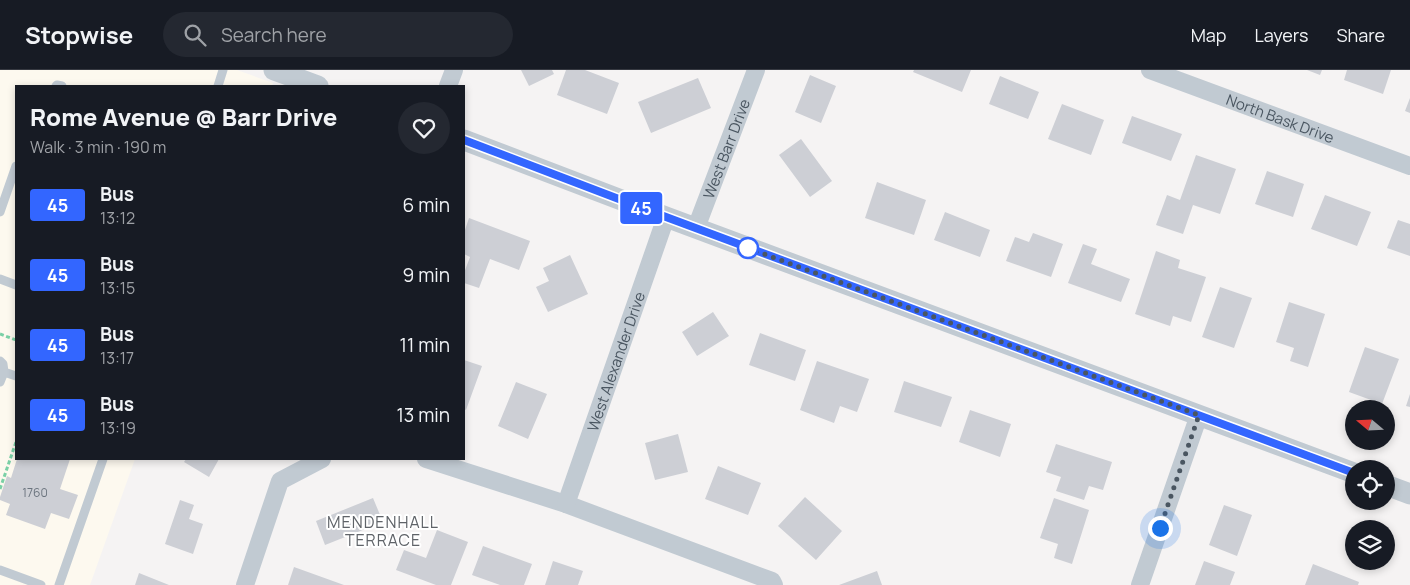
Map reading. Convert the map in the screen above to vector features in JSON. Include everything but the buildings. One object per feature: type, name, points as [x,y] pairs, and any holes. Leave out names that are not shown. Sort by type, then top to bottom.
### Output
[{"type":"street","points":[[274,70],[315,85]]},
{"type":"street","points":[[448,85],[454,70]]},
{"type":"street","name":"West Barr Drive","points":[[696,228],[756,70]]},
{"type":"street","name":"North Bask Drive","points":[[1150,70],[1410,166]]},
{"type":"street","points":[[465,140],[1345,470]]},
{"type":"street","name":"West Alexander Drive","points":[[566,504],[666,217]]},
{"type":"street","points":[[1140,585],[1199,415]]},
{"type":"street","points":[[244,585],[280,481],[320,460]]},
{"type":"street","points":[[429,460],[566,504],[772,581],[774,585]]},
{"type":"street","points":[[1395,488],[1410,494]]},
{"type":"lane","points":[[218,85],[224,70]]},
{"type":"lane","points":[[0,212],[15,169]]},
{"type":"lane","points":[[0,279],[15,285]]},
{"type":"lane","points":[[0,361],[3,364],[4,372],[0,382]]},
{"type":"lane","points":[[4,372],[15,376]]},
{"type":"lane","points":[[59,585],[103,460]]},
{"type":"lane","points":[[0,570],[41,585]]},
{"type":"path","points":[[0,334],[15,340]]},
{"type":"path","points":[[0,489],[15,445]]},
{"type":"shaded area","points":[[0,70],[237,70],[273,83],[272,85],[15,85],[15,460],[135,460],[90,585],[0,585]]},
{"type":"bus line","name":"45","points":[[465,140],[1345,470]]},
{"type":"district","name":"MENDENHALL TERRACE","points":[[383,531]]},
{"type":"route","points":[[748,248],[1199,415],[1160,528]]}]
